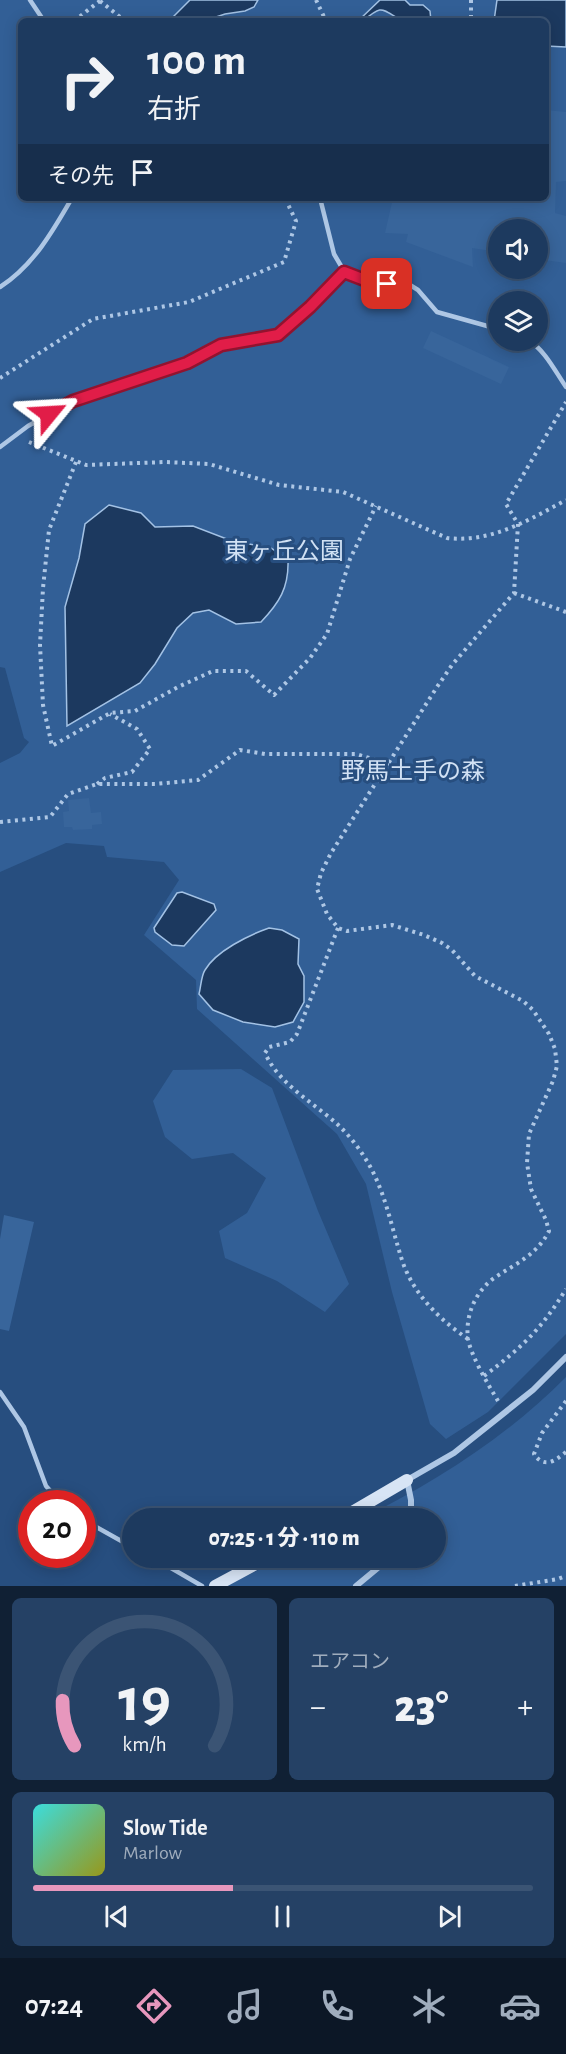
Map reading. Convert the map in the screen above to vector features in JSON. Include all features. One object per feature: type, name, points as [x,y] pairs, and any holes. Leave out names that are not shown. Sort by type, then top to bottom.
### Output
[{"type":"street","points":[[359,1508],[454,1453],[507,1412],[566,1357]]},
{"type":"street","points":[[407,1480],[411,1508]]},
{"type":"street","points":[[215,1586],[249,1568]]},
{"type":"street","points":[[356,1586],[378,1568]]},
{"type":"lane","points":[[30,0],[42,18]]},
{"type":"lane","points":[[0,287],[15,278],[33,258],[70,201]]},
{"type":"lane","points":[[321,201],[334,254],[344,272],[370,282],[410,285],[418,290],[437,312],[488,326]]},
{"type":"lane","points":[[0,447],[73,401],[187,363],[221,345],[278,335],[310,307],[344,272]]},
{"type":"lane","points":[[540,351],[566,387]]},
{"type":"lane","points":[[0,1392],[24,1427],[50,1490]]},
{"type":"lane","points":[[96,1527],[122,1541]]},
{"type":"lane","points":[[171,1568],[202,1586]]},
{"type":"path","points":[[316,0],[325,18]]},
{"type":"path","points":[[471,0],[471,18]]},
{"type":"path","points":[[78,18],[101,1],[121,18]]},
{"type":"path","points":[[0,378],[93,319],[189,302],[284,262],[296,221],[286,201]]},
{"type":"path","points":[[507,1412],[484,1376],[468,1339],[470,1318],[476,1297],[494,1278],[533,1253],[543,1244],[549,1232],[531,1189],[527,1163],[529,1134],[553,1081],[557,1066],[555,1049],[549,1034],[523,1001],[470,973],[452,950],[442,943],[392,925],[347,931],[338,928],[327,914],[317,889],[321,873],[331,853],[452,665],[514,593],[518,524],[506,504],[566,402]]},
{"type":"path","points":[[17,435],[76,462],[95,466],[165,462],[209,464],[279,485],[343,492],[447,538],[470,539],[489,536],[566,500]]},
{"type":"path","points":[[76,462],[49,530],[43,588],[40,645],[43,705],[52,746],[110,713],[135,711],[213,671],[246,671],[274,695],[310,658],[327,634],[350,559],[376,506]]},
{"type":"path","points":[[514,593],[566,612]]},
{"type":"path","points":[[0,822],[50,817],[68,794],[97,784],[105,778],[132,772],[150,749],[137,729],[110,713]]},
{"type":"path","points":[[97,784],[155,784],[198,780],[240,750],[266,754],[356,754],[389,764]]},
{"type":"path","points":[[338,928],[297,1034],[290,1042],[269,1047],[265,1053],[269,1063],[284,1080],[337,1124],[360,1150],[385,1200],[402,1259],[411,1281],[421,1296],[448,1325],[468,1339]]},
{"type":"path","points":[[484,1376],[523,1346],[540,1328],[566,1289]]},
{"type":"path","points":[[566,1401],[542,1433],[534,1450],[536,1458],[548,1463],[554,1462],[566,1452]]},
{"type":"path","points":[[515,1586],[558,1580],[566,1576]]},
{"type":"green space","name":"東ヶ丘公園","points":[[0,0],[566,0],[566,1334],[488,1412],[446,1439],[430,1424],[392,1292],[366,1184],[337,1134],[197,1009],[196,980],[144,935],[179,880],[164,862],[107,857],[104,846],[66,843],[0,872],[0,763],[20,753],[29,742],[24,738],[5,668],[0,667]]},
{"type":"green space","points":[[241,1069],[272,1088],[318,1211],[349,1284],[325,1312],[277,1281],[225,1258],[219,1231],[247,1213],[266,1178],[233,1153],[192,1159],[165,1137],[153,1101],[173,1070]]},
{"type":"green space","points":[[566,1377],[566,1586],[226,1586],[263,1568],[446,1568],[446,1508],[382,1508],[418,1489],[470,1456],[496,1438]]},
{"type":"shaded area","points":[[190,0],[258,0],[254,7],[245,11],[213,18],[172,18]]},
{"type":"shaded area","points":[[380,0],[405,0],[410,5],[423,5],[430,11],[431,18],[398,18],[379,10],[367,18],[361,18]]},
{"type":"shaded area","points":[[497,0],[566,0],[566,47],[549,46],[549,18],[494,18]]},
{"type":"shaded area","points":[[109,505],[141,513],[155,527],[193,526],[232,541],[271,548],[288,560],[287,579],[278,601],[261,622],[236,624],[209,610],[193,613],[177,628],[155,664],[140,683],[67,726],[65,607],[79,558],[85,524]]},
{"type":"shaded area","points":[[182,892],[214,904],[216,910],[184,946],[172,945],[155,932],[154,928],[177,893]]},
{"type":"shaded area","points":[[269,928],[282,930],[299,939],[298,964],[304,976],[304,1002],[293,1022],[275,1027],[243,1022],[213,1010],[199,994],[205,970],[225,950]]},
{"type":"building","points":[[549,110],[566,112],[566,181],[556,182],[555,213],[566,216],[566,263],[548,261],[548,219],[488,219],[488,250],[472,248],[473,267],[406,242],[408,234],[385,233],[392,201],[549,201]]},
{"type":"building","points":[[431,331],[509,367],[501,384],[423,348]]},
{"type":"building","points":[[89,798],[91,813],[101,812],[102,824],[92,825],[92,829],[73,830],[72,827],[64,827],[63,812],[69,811],[68,800]]},
{"type":"building","points":[[4,1215],[34,1222],[9,1331],[0,1329],[0,1239]]},
{"type":"route","points":[[49,414],[73,401],[187,363],[221,345],[278,335],[310,307],[344,272],[370,282],[387,284]]},
{"type":"park label","name":"野馬土手の森","points":[[413,772]]}]
